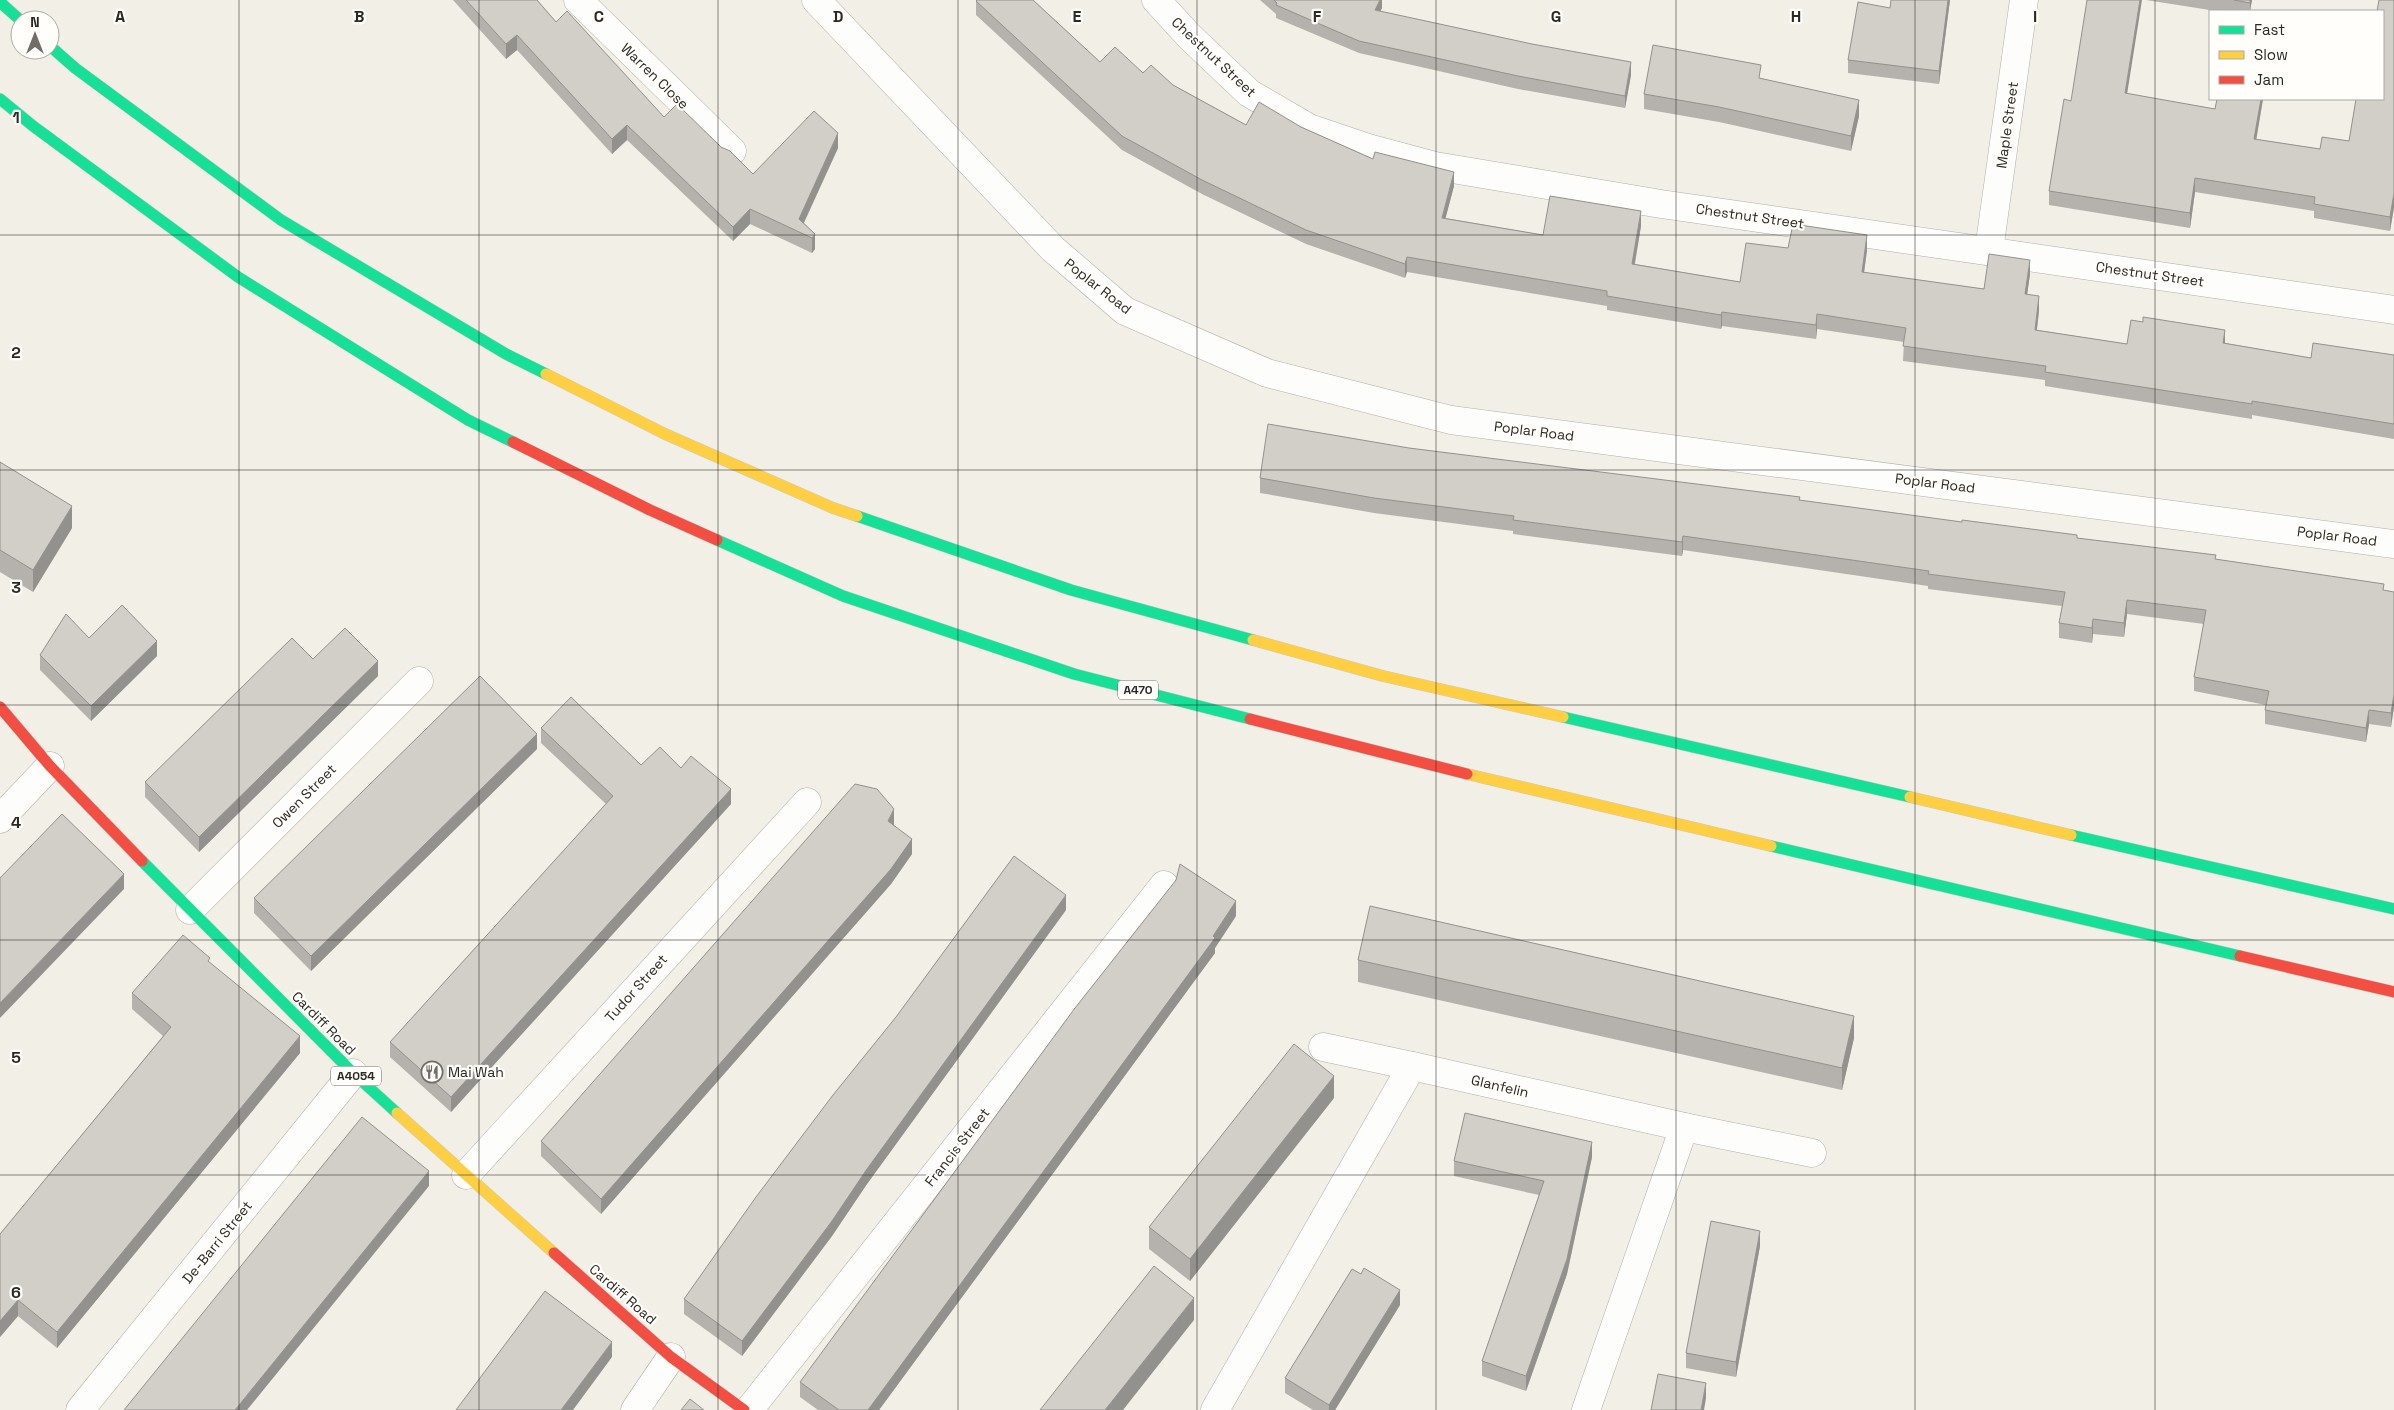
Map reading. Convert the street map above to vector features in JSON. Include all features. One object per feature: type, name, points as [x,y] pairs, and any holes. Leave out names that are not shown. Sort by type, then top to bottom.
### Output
[{"type":"main road","points":[[0,2],[10,11]]},
{"type":"main road","points":[[60,54],[281,220],[498,349],[665,434],[833,508],[1071,590],[1383,676],[2394,909]]},
{"type":"main road","name":"A470","points":[[0,99],[33,126],[238,277],[468,420],[650,510],[843,596],[1093,678],[1486,779],[2394,992]]},
{"type":"main road","name":"Cardiff Road","points":[[0,707],[50,766],[190,910],[353,1073],[671,1357],[744,1410]]},
{"type":"street","name":"Warren Close","points":[[578,0],[732,151]]},
{"type":"street","name":"Poplar Road","points":[[816,0],[1053,249],[1125,311],[1267,373],[1451,420],[2394,544]]},
{"type":"street","name":"Chestnut Street","points":[[1156,0],[1189,36],[1249,93],[1310,128],[1368,148],[1435,166],[1661,204],[2394,310]]},
{"type":"street","name":"Maple Street","points":[[1989,250],[2024,0]]},
{"type":"street","name":"Owen Street","points":[[190,910],[419,681]]},
{"type":"street","points":[[0,819],[50,766]]},
{"type":"street","name":"Tudor Street","points":[[466,1175],[807,802]]},
{"type":"street","name":"Francis Street","points":[[749,1410],[1164,885]]},
{"type":"street","name":"Glanfelin","points":[[1323,1047],[1684,1127],[1812,1153]]},
{"type":"street","points":[[1215,1410],[1412,1066]]},
{"type":"street","name":"De-Barri Street","points":[[80,1410],[353,1073]]},
{"type":"street","points":[[1586,1410],[1684,1127]]},
{"type":"street","points":[[635,1410],[671,1357]]},
{"type":"building","points":[[466,0],[537,0],[556,22],[567,11],[664,117],[677,104],[721,147],[730,151],[753,174],[814,111],[838,133],[799,219],[815,234],[812,238],[750,209],[733,227],[627,125],[612,139],[517,35],[506,44]]},
{"type":"building","points":[[977,0],[1033,0],[1100,62],[1115,47],[1143,73],[1151,65],[1173,85],[1246,125],[1259,102],[1301,127],[1373,159],[1375,152],[1454,172],[1442,218],[1543,235],[1550,196],[1641,211],[1632,264],[1740,282],[1746,243],[1788,248],[1793,224],[1867,235],[1862,272],[1984,289],[1989,254],[2030,260],[2025,294],[2039,296],[2035,330],[2127,344],[2131,320],[2143,322],[2143,317],[2225,330],[2223,343],[2311,358],[2313,343],[2394,355],[2394,424],[2252,401],[2252,404],[2045,372],[2046,366],[1903,346],[1906,328],[1817,314],[1816,325],[1722,312],[1721,315],[1607,296],[1607,291],[1407,257],[1405,264],[1306,230],[1202,180],[1122,136]]},
{"type":"building","points":[[1274,0],[1380,0],[1375,10],[1532,44],[1631,62],[1625,96],[1518,76],[1359,41],[1276,5],[1277,3]]},
{"type":"building","points":[[1891,0],[1948,0],[1939,71],[1848,60],[1858,2],[1890,8]]},
{"type":"building","points":[[2087,0],[2140,0],[2125,93],[2215,109],[2217,100],[2261,100],[2254,139],[2320,149],[2322,137],[2349,141],[2356,100],[2384,100],[2384,10],[2377,10],[2379,0],[2394,0],[2394,193],[2390,217],[2314,204],[2315,197],[2195,178],[2190,213],[2049,191],[2064,99],[2071,101]]},
{"type":"building","points":[[2234,0],[2250,0],[2250,3]]},
{"type":"building","points":[[1653,45],[1761,65],[1759,78],[1859,100],[1851,136],[1719,107],[1644,94]]},
{"type":"building","points":[[1268,424],[1409,448],[1800,497],[1799,500],[1962,522],[1962,520],[2077,535],[2077,538],[2216,555],[2215,559],[2384,584],[2383,590],[2394,592],[2394,694],[2391,713],[2369,710],[2366,728],[2265,710],[2269,691],[2194,677],[2206,610],[2127,600],[2124,623],[2093,619],[2092,628],[2059,623],[2065,592],[1928,574],[1929,571],[1683,536],[1682,542],[1513,520],[1514,516],[1374,498],[1260,478]]},
{"type":"building","points":[[0,462],[72,506],[33,570],[0,550]]},
{"type":"building","points":[[122,605],[157,641],[91,706],[40,655],[66,614],[89,638]]},
{"type":"building","points":[[345,628],[378,661],[199,837],[145,782],[292,638],[313,659]]},
{"type":"building","points":[[480,676],[537,734],[311,956],[254,898]]},
{"type":"building","points":[[571,697],[641,765],[660,747],[681,768],[691,756],[731,789],[451,1097],[390,1042],[613,796],[541,728]]},
{"type":"building","points":[[855,784],[877,789],[894,809],[888,821],[912,839],[891,869],[601,1199],[541,1141]]},
{"type":"building","points":[[62,814],[124,874],[0,1003],[0,878]]},
{"type":"building","points":[[1014,856],[1066,895],[867,1169],[832,1221],[742,1341],[684,1299],[756,1197],[833,1095],[896,1017]]},
{"type":"building","points":[[1180,864],[1236,901],[1213,936],[1215,938],[868,1410],[839,1410],[800,1382],[1075,1008],[1176,880]]},
{"type":"building","points":[[1370,906],[1854,1016],[1842,1068],[1358,960]]},
{"type":"building","points":[[183,935],[210,958],[208,961],[300,1036],[57,1332],[18,1300],[0,1321],[0,1234],[171,1027],[132,993]]},
{"type":"building","points":[[1294,1044],[1334,1076],[1190,1259],[1149,1227]]},
{"type":"building","points":[[1465,1113],[1592,1142],[1567,1259],[1526,1376],[1482,1361],[1544,1181],[1454,1161]]},
{"type":"building","points":[[362,1117],[429,1171],[235,1410],[124,1410]]},
{"type":"building","points":[[1711,1221],[1760,1231],[1736,1362],[1686,1353]]},
{"type":"building","points":[[1154,1266],[1194,1298],[1105,1410],[1040,1410]]},
{"type":"building","points":[[1364,1268],[1400,1290],[1329,1405],[1285,1378],[1352,1269],[1361,1274]]},
{"type":"building","points":[[545,1291],[612,1342],[561,1410],[456,1410]]},
{"type":"building","points":[[1658,1374],[1706,1383],[1701,1410],[1651,1410]]},
{"type":"building","points":[[690,1399],[704,1410],[681,1410]]},
{"type":"traffic: fast","points":[[0,2],[10,11]]},
{"type":"traffic: fast","points":[[60,55],[75,68],[281,220],[506,354],[546,374]]},
{"type":"traffic: fast","points":[[0,99],[33,126],[238,277],[468,420],[513,442]]},
{"type":"traffic: fast","points":[[857,516],[1071,590],[1253,640]]},
{"type":"traffic: fast","points":[[717,540],[843,596],[1074,674],[1250,719]]},
{"type":"traffic: fast","points":[[1563,717],[1910,797]]},
{"type":"traffic: fast","points":[[2071,835],[2394,909]]},
{"type":"traffic: fast","points":[[1771,846],[2240,956]]},
{"type":"traffic: fast","points":[[142,861],[353,1073],[397,1113]]},
{"type":"traffic: slow","points":[[546,374],[665,434],[833,508],[857,516]]},
{"type":"traffic: slow","points":[[1253,640],[1383,676],[1563,717]]},
{"type":"traffic: slow","points":[[1467,774],[1771,846]]},
{"type":"traffic: slow","points":[[1910,797],[2071,835]]},
{"type":"traffic: slow","points":[[397,1113],[554,1253]]},
{"type":"traffic: jam","points":[[513,442],[650,510],[717,540]]},
{"type":"traffic: jam","points":[[0,707],[50,766],[142,861]]},
{"type":"traffic: jam","points":[[1250,719],[1467,774]]},
{"type":"traffic: jam","points":[[2240,956],[2394,992]]},
{"type":"traffic: jam","points":[[554,1253],[671,1357],[744,1410]]},
{"type":"place","name":"Mai Wah","points":[[432,1072]]}]
